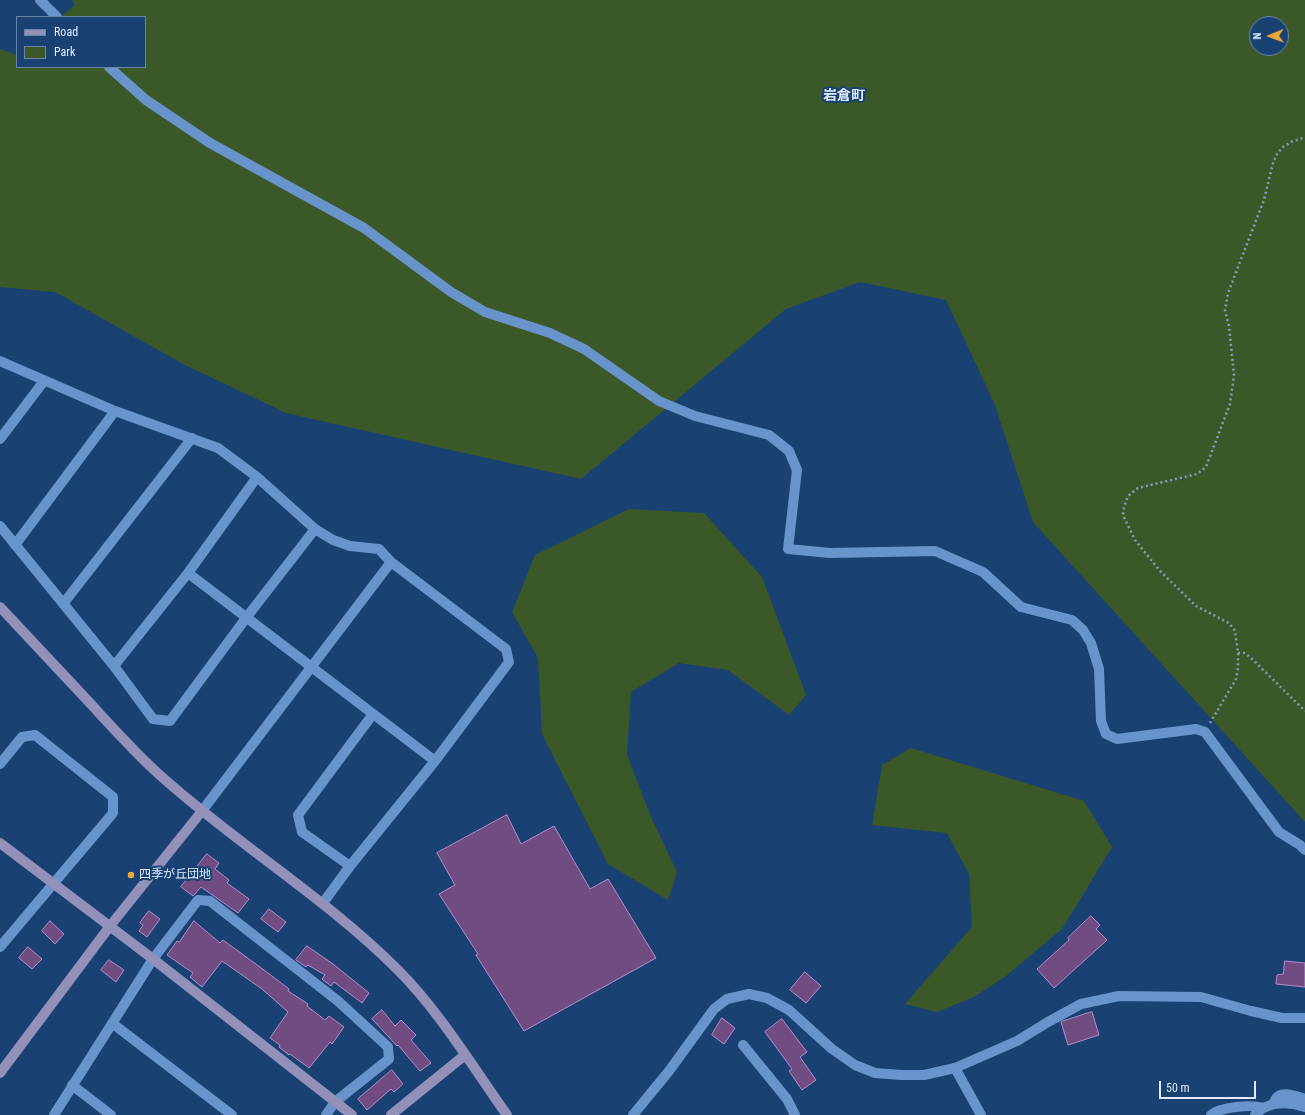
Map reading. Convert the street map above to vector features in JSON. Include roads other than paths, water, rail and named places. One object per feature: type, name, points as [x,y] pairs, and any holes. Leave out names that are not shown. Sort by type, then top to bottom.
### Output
[{"type":"street","points":[[40,0],[56,16]]},
{"type":"street","points":[[110,68],[146,100],[210,143],[364,228],[451,292],[486,312],[550,333],[584,349],[658,401],[695,416],[769,435],[789,451],[796,470],[788,549],[830,553],[935,551],[983,572],[1021,607],[1072,620],[1083,630],[1091,643],[1099,669],[1101,721],[1106,734],[1117,739],[1196,729],[1205,732],[1279,832],[1300,845],[1305,850]]},
{"type":"street","points":[[0,361],[115,411],[218,448],[257,477],[315,529],[334,540],[350,546],[379,549],[391,562],[506,649],[509,662],[435,761],[350,866],[323,903]]},
{"type":"street","points":[[0,439],[44,380]]},
{"type":"street","points":[[15,545],[115,411]]},
{"type":"street","points":[[63,604],[192,438]]},
{"type":"street","points":[[114,666],[188,573],[257,477]]},
{"type":"street","points":[[0,526],[114,666],[154,719],[170,721],[246,618],[315,529]]},
{"type":"street","points":[[0,1073],[110,926],[202,811],[391,562]]},
{"type":"street","points":[[188,573],[435,761]]},
{"type":"street","points":[[0,607],[132,748],[162,777],[202,811],[323,903],[366,940],[399,972],[430,1006],[506,1115]]},
{"type":"street","points":[[350,866],[302,832],[298,815],[373,714]]},
{"type":"street","points":[[0,764],[22,737],[35,735],[113,797],[113,813],[0,947]]},
{"type":"street","points":[[0,843],[153,959],[352,1115]]},
{"type":"street","points":[[54,1115],[153,959],[198,900],[210,901],[338,1001],[388,1047],[389,1059],[335,1102],[326,1115]]},
{"type":"street","points":[[633,1115],[669,1071],[714,1009],[727,999],[749,994],[767,998],[789,1010],[832,1049],[855,1065],[875,1073],[901,1075],[924,1075],[955,1068],[1017,1041],[1081,1004],[1119,996],[1201,997],[1282,1018],[1305,1018]]},
{"type":"street","points":[[112,1023],[232,1115]]},
{"type":"street","points":[[743,1045],[787,1099],[795,1115]]},
{"type":"street","points":[[391,1115],[465,1055]]},
{"type":"street","points":[[955,1068],[981,1115]]},
{"type":"street","points":[[72,1085],[111,1115]]},
{"type":"street","points":[[1274,1104],[1276,1098],[1280,1095],[1287,1094],[1305,1100]]},
{"type":"street","points":[[1211,1115],[1222,1110],[1253,1106],[1259,1112],[1274,1104],[1297,1104],[1305,1107]]},
{"type":"place","name":"四季が丘団地","points":[[131,875]]},
{"type":"district","name":"岩倉町","points":[[844,96]]}]
